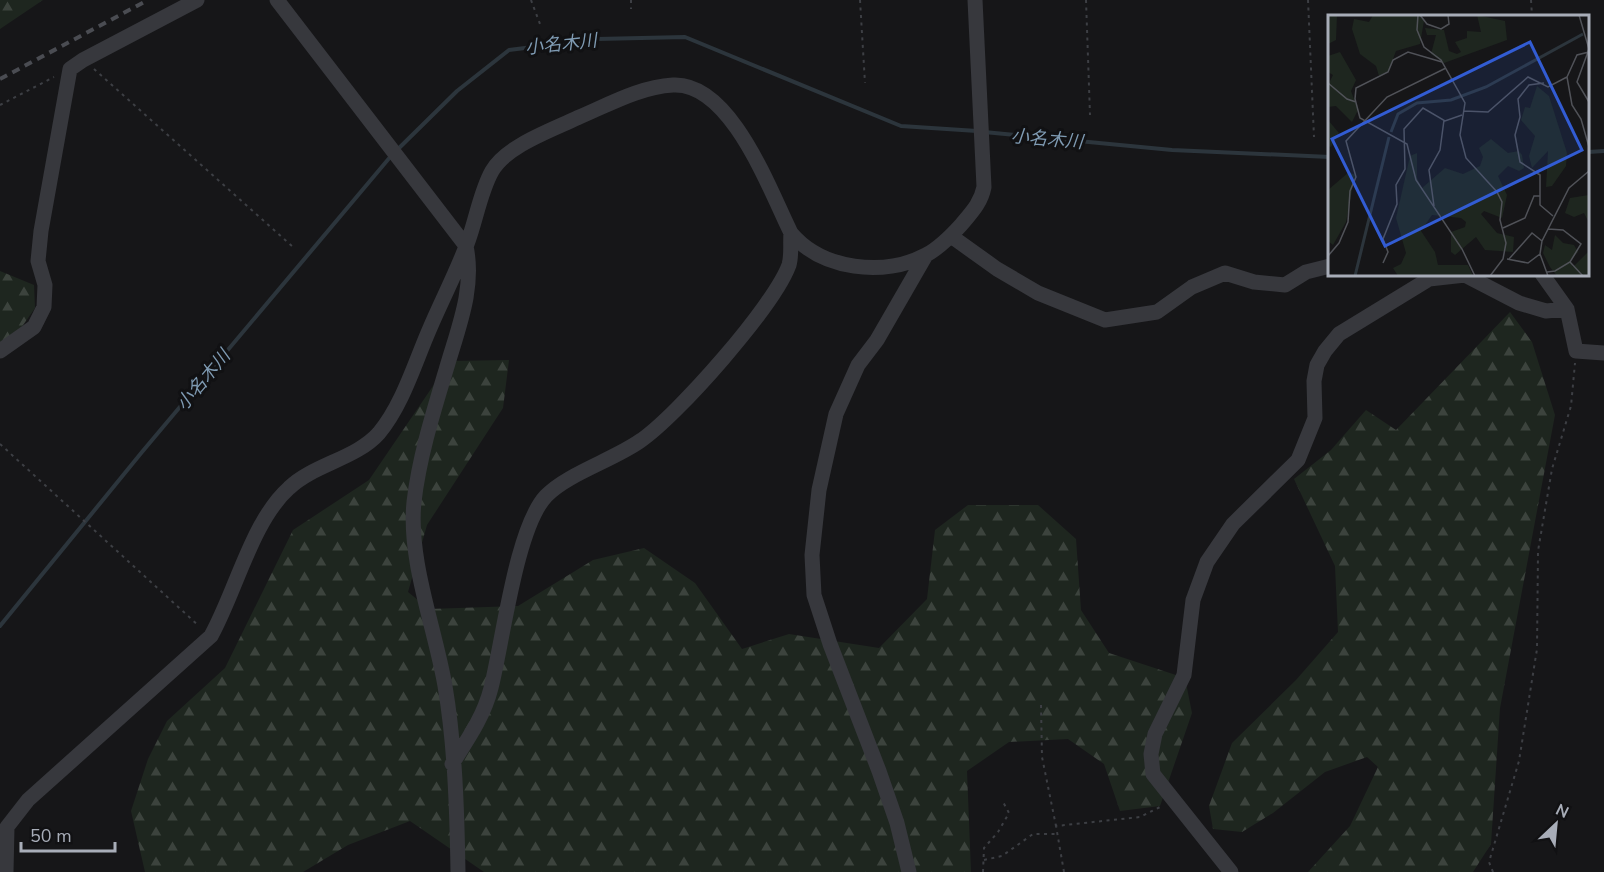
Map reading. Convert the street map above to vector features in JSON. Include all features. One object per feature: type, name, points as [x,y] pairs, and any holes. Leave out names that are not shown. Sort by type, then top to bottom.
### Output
[{"type":"street","points":[[0,351],[34,327],[44,307],[45,285],[38,261],[41,231],[70,69],[197,0]]},
{"type":"street","points":[[277,0],[466,246],[471,269],[465,307],[434,408],[417,481],[413,535],[445,687],[458,872]]},
{"type":"street","points":[[6,872],[8,827],[16,814],[211,636],[228,606],[271,505],[305,476],[351,453],[379,434],[398,401],[466,246],[491,173],[499,160],[538,136],[620,99],[645,90],[675,85],[702,94],[727,114],[741,131],[791,233],[799,243],[818,255],[842,264],[891,266],[926,255],[951,236],[981,199],[984,187],[975,0]]},
{"type":"street","points":[[452,764],[480,720],[491,690],[522,548],[532,516],[546,496],[561,484],[615,458],[669,418],[751,324],[779,287],[790,262],[791,233]]},
{"type":"street","points":[[951,236],[997,269],[1028,287],[1105,320],[1157,312],[1192,287],[1226,273],[1254,282],[1285,285],[1306,272],[1328,266]]},
{"type":"street","points":[[909,872],[897,823],[814,595],[812,555],[819,490],[836,414],[858,365],[877,340],[926,255]]},
{"type":"street","points":[[1231,872],[1153,774],[1151,754],[1155,734],[1184,675],[1193,600],[1207,562],[1233,524],[1298,459],[1315,418],[1314,381],[1317,365],[1325,351],[1340,334],[1429,279],[1456,276]]},
{"type":"street","points":[[1467,276],[1519,303],[1546,311],[1567,309]]},
{"type":"street","points":[[1543,276],[1567,309],[1576,351],[1604,353]]},
{"type":"path","points":[[531,0],[540,24]]},
{"type":"path","points":[[631,0],[631,9]]},
{"type":"path","points":[[860,0],[865,83]]},
{"type":"path","points":[[1086,0],[1090,115]]},
{"type":"path","points":[[1308,0],[1314,137]]},
{"type":"path","points":[[1531,0],[1532,15]]},
{"type":"path","points":[[83,60],[293,247]]},
{"type":"path","points":[[0,105],[70,69]]},
{"type":"path","points":[[1492,872],[1489,862],[1519,761],[1537,649],[1538,550],[1552,470],[1571,406],[1576,351]]},
{"type":"path","points":[[0,444],[211,636]]},
{"type":"path","points":[[1041,705],[1042,757],[1064,872]]},
{"type":"path","points":[[983,872],[984,848],[998,832],[1009,813],[1002,800]]},
{"type":"path","points":[[1056,826],[1140,817],[1173,800]]},
{"type":"path","points":[[984,860],[1002,856],[1034,834],[1057,834]]},
{"type":"green space","points":[[0,0],[43,0],[0,29]]},
{"type":"green space","points":[[0,271],[34,285],[35,308],[0,358]]},
{"type":"green space","points":[[1510,312],[1532,342],[1555,415],[1500,708],[1491,844],[1473,872],[1308,872],[1350,826],[1378,767],[1367,757],[1325,772],[1273,813],[1242,832],[1213,829],[1209,806],[1232,743],[1296,680],[1338,632],[1335,566],[1294,479],[1331,450],[1366,410],[1396,430]]},
{"type":"green space","points":[[509,360],[503,408],[427,525],[408,592],[429,609],[518,606],[593,560],[644,548],[695,583],[742,649],[789,634],[879,648],[927,599],[935,530],[968,505],[1038,505],[1076,539],[1081,610],[1109,653],[1185,678],[1192,713],[1160,806],[1120,811],[1104,764],[1068,739],[1009,742],[967,771],[971,872],[484,872],[410,821],[348,845],[303,872],[145,872],[131,811],[148,759],[167,721],[225,668],[293,530],[369,480],[450,361]]},
{"type":"waterway","name":"小名木川","points":[[396,151],[457,91],[509,50],[597,39],[685,37],[901,126],[977,131]]},
{"type":"waterway","name":"小名木川","points":[[984,132],[1172,150],[1328,157]]},
{"type":"waterway","name":"小名木川","points":[[1589,152],[1604,151]]},
{"type":"waterway","name":"小名木川","points":[[0,626],[142,452],[391,156]]},
{"type":"railway","points":[[0,79],[148,0]]}]
